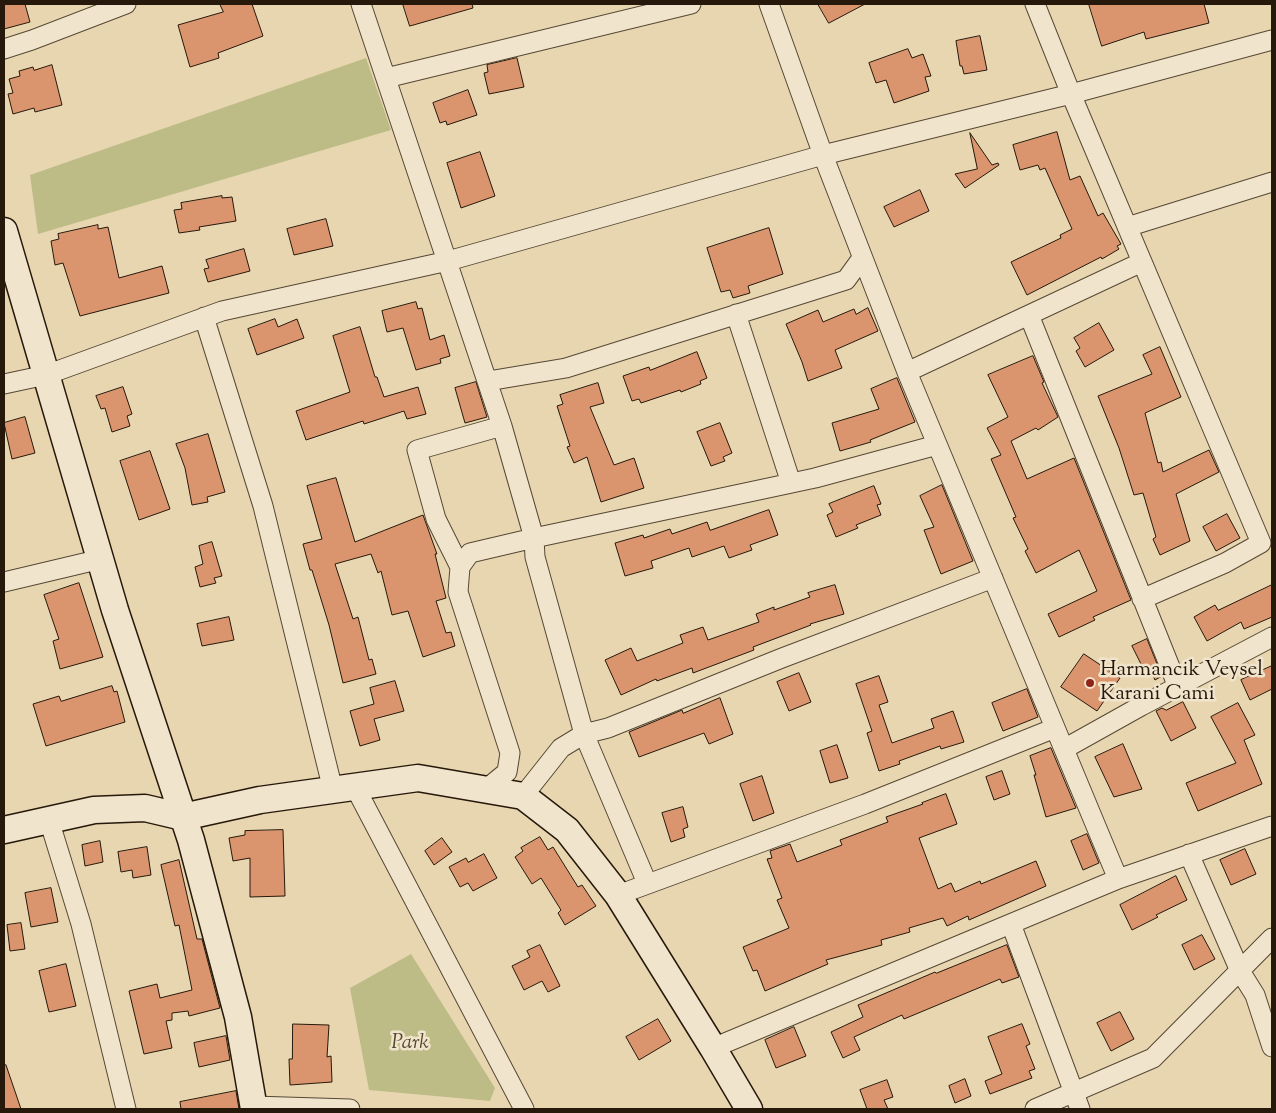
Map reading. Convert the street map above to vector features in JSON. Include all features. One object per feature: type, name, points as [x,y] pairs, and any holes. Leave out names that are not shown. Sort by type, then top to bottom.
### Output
[{"type":"street","points":[[4,49],[126,4]]},
{"type":"street","points":[[361,4],[502,426],[534,538],[535,557],[584,734],[647,883]]},
{"type":"street","points":[[386,78],[691,4]]},
{"type":"street","points":[[769,4],[823,155],[907,372],[1118,879]]},
{"type":"street","points":[[1035,4],[1071,94],[1261,542],[1225,563],[1142,599]]},
{"type":"street","points":[[4,384],[46,375],[222,311],[448,261],[823,155],[1071,94],[1272,40]]},
{"type":"street","points":[[1127,226],[1272,182]]},
{"type":"street","points":[[4,231],[116,610],[183,817],[238,1017],[253,1108],[350,1109]]},
{"type":"street","points":[[488,381],[566,368],[846,280],[862,258]]},
{"type":"street","points":[[907,372],[1142,262]]},
{"type":"street","points":[[736,314],[791,483]]},
{"type":"street","points":[[1029,315],[1178,687]]},
{"type":"street","points":[[204,317],[263,506],[344,789],[524,1109]]},
{"type":"street","points":[[460,567],[436,519],[417,450],[502,426]]},
{"type":"street","points":[[486,790],[506,772],[510,753],[458,592],[460,567],[470,553],[791,483],[937,445]]},
{"type":"street","points":[[4,582],[101,559]]},
{"type":"street","points":[[523,796],[561,748],[584,734],[608,728],[782,658],[993,578]]},
{"type":"street","points":[[1064,749],[1272,637]]},
{"type":"street","points":[[618,895],[864,804],[1055,728]]},
{"type":"street","points":[[4,830],[94,810],[145,808],[183,817],[260,800],[418,778],[523,796],[567,830],[618,895],[749,1109]]},
{"type":"street","points":[[49,820],[81,924],[126,1109]]},
{"type":"street","points":[[713,1048],[1118,879],[1272,826]]},
{"type":"street","points":[[1189,854],[1240,971],[1255,995],[1272,1047]]},
{"type":"street","points":[[1011,924],[1077,1101]]},
{"type":"street","points":[[1035,1109],[1077,1101],[1153,1058],[1272,938]]},
{"type":"green space","points":[[366,58],[391,130],[38,234],[30,175]]},
{"type":"green space","name":"Park","points":[[411,954],[495,1088],[490,1101],[369,1090],[350,988]]},
{"type":"building","points":[[4,4],[25,4],[30,22],[4,29]]},
{"type":"building","points":[[220,4],[252,4],[263,36],[218,53],[219,58],[190,67],[178,25],[223,12]]},
{"type":"building","points":[[403,4],[472,4],[473,8],[410,26]]},
{"type":"building","points":[[818,4],[865,4],[829,23]]},
{"type":"building","points":[[1089,4],[1204,4],[1209,23],[1146,39],[1144,32],[1102,46]]},
{"type":"building","points":[[980,36],[987,70],[964,74],[962,66],[960,66],[956,41]]},
{"type":"building","points":[[908,49],[912,58],[923,54],[931,76],[925,77],[929,91],[894,103],[886,80],[876,83],[869,63]]},
{"type":"building","points":[[517,58],[524,87],[489,94],[484,73],[488,72],[487,65]]},
{"type":"building","points":[[52,65],[62,105],[35,112],[34,108],[13,114],[8,94],[13,93],[9,79],[20,76],[19,71],[33,67],[34,70]]},
{"type":"building","points":[[468,90],[477,115],[447,125],[446,121],[440,123],[433,103]]},
{"type":"building","points":[[1057,132],[1070,180],[1080,176],[1098,216],[1103,213],[1121,244],[1117,246],[1119,249],[1102,259],[1101,257],[1027,295],[1011,262],[1061,238],[1060,235],[1072,229],[1045,168],[1040,170],[1038,165],[1020,170],[1013,145]]},
{"type":"building","points":[[970,133],[992,165],[998,163],[999,165],[965,188],[955,174],[977,169]]},
{"type":"building","points":[[480,152],[495,196],[461,208],[447,163]]},
{"type":"building","points":[[920,190],[929,211],[894,227],[884,207]]},
{"type":"building","points":[[222,196],[222,198],[232,197],[236,221],[199,227],[200,230],[179,233],[174,210],[182,209],[181,203]]},
{"type":"building","points":[[326,219],[333,246],[294,255],[287,229]]},
{"type":"building","points":[[98,225],[98,229],[108,227],[119,278],[162,266],[169,293],[80,316],[63,263],[55,265],[51,241],[59,239],[58,234]]},
{"type":"building","points":[[769,228],[783,274],[748,286],[750,293],[733,298],[730,290],[721,292],[707,248]]},
{"type":"building","points":[[244,249],[250,271],[208,282],[204,269],[209,268],[206,260]]},
{"type":"building","points":[[416,302],[418,309],[422,308],[430,340],[444,335],[450,356],[440,359],[441,363],[416,370],[403,328],[387,332],[382,311]]},
{"type":"building","points":[[868,308],[878,331],[835,350],[842,368],[808,381],[786,324],[818,310],[823,322],[854,309],[856,314]]},
{"type":"building","points":[[275,319],[278,327],[297,319],[304,338],[257,355],[248,329]]},
{"type":"building","points":[[1099,323],[1114,350],[1085,367],[1076,351],[1080,348],[1074,338]]},
{"type":"building","points":[[360,327],[375,377],[377,377],[384,397],[418,387],[426,414],[407,419],[404,411],[364,424],[363,421],[306,440],[296,411],[350,392],[333,336]]},
{"type":"building","points":[[1160,347],[1181,397],[1145,413],[1158,463],[1161,462],[1163,472],[1209,450],[1219,472],[1176,494],[1190,541],[1160,555],[1153,539],[1156,537],[1143,493],[1134,495],[1119,448],[1098,396],[1152,374],[1143,355]]},
{"type":"building","points":[[697,352],[707,378],[700,381],[701,384],[681,392],[680,390],[641,403],[639,399],[632,401],[623,376],[649,367],[650,370]]},
{"type":"building","points":[[1033,356],[1044,382],[1042,383],[1058,417],[1038,430],[1036,428],[1011,441],[1027,479],[1074,458],[1131,600],[1093,617],[1095,620],[1059,637],[1048,614],[1097,591],[1079,550],[1036,573],[1025,551],[1028,549],[1013,518],[1016,517],[991,459],[1001,455],[987,428],[1008,417],[988,375]]},
{"type":"building","points":[[897,378],[915,422],[870,440],[871,442],[840,451],[832,423],[879,409],[871,389]]},
{"type":"building","points":[[476,382],[487,417],[465,423],[455,388]]},
{"type":"building","points":[[598,383],[604,403],[590,407],[614,465],[634,458],[644,488],[601,502],[587,457],[574,463],[567,447],[570,446],[557,406],[563,404],[560,395]]},
{"type":"building","points":[[123,387],[132,414],[127,416],[130,426],[112,432],[105,408],[101,409],[96,396]]},
{"type":"building","points":[[25,417],[35,453],[12,459],[4,423]]},
{"type":"building","points":[[720,423],[732,453],[723,457],[725,461],[711,466],[697,432]]},
{"type":"building","points":[[208,434],[225,492],[207,497],[208,502],[192,505],[185,468],[176,444]]},
{"type":"building","points":[[150,451],[170,509],[139,520],[120,461]]},
{"type":"building","points":[[336,478],[355,542],[423,515],[437,554],[435,554],[446,598],[436,601],[446,633],[451,632],[455,646],[423,657],[408,611],[392,615],[381,571],[378,573],[371,554],[335,564],[353,619],[358,617],[369,660],[372,659],[376,674],[343,683],[329,625],[303,544],[322,539],[307,486]]},
{"type":"building","points":[[942,485],[973,561],[941,574],[924,530],[934,527],[920,496]]},
{"type":"building","points":[[874,486],[881,504],[877,505],[881,515],[856,525],[858,528],[836,537],[827,515],[833,512],[829,504]]},
{"type":"building","points":[[769,510],[778,535],[750,545],[752,550],[729,558],[724,546],[692,557],[689,548],[651,561],[653,568],[625,576],[615,543],[643,535],[644,538],[670,529],[672,534],[707,522],[710,530]]},
{"type":"building","points":[[1227,514],[1240,538],[1216,551],[1203,527]]},
{"type":"building","points":[[212,542],[222,576],[214,578],[216,583],[200,587],[195,567],[203,564],[199,546]]},
{"type":"building","points":[[79,583],[103,657],[60,669],[53,641],[59,639],[44,595]]},
{"type":"building","points":[[835,585],[844,614],[810,624],[753,647],[754,650],[693,673],[692,668],[657,681],[656,679],[621,695],[605,660],[631,648],[637,661],[683,643],[680,635],[703,627],[708,640],[759,622],[756,614],[774,607],[774,610],[810,597],[808,593]]},
{"type":"building","points":[[1272,585],[1272,617],[1244,629],[1241,622],[1207,641],[1194,617],[1215,605],[1218,610]]},
{"type":"building","points":[[229,617],[234,640],[202,646],[197,624]]},
{"type":"building","points":[[1147,639],[1162,676],[1155,680],[1149,667],[1144,670],[1132,646]]},
{"type":"building","name":"Harmancik Veysel Karani Cami","points":[[1084,654],[1120,678],[1097,711],[1061,687]]},
{"type":"building","points":[[1272,666],[1272,689],[1250,700],[1241,680]]},
{"type":"building","points":[[799,673],[811,702],[789,711],[777,682]]},
{"type":"building","points":[[879,676],[888,702],[879,705],[892,743],[934,728],[931,719],[953,711],[964,742],[941,749],[940,746],[899,761],[900,764],[879,771],[867,733],[872,731],[856,684]]},
{"type":"building","points":[[395,681],[404,711],[374,719],[380,740],[360,746],[350,711],[374,704],[370,688]]},
{"type":"building","points":[[112,686],[114,692],[117,691],[125,722],[46,746],[33,704],[59,696],[61,701]]},
{"type":"building","points":[[1027,689],[1038,717],[1003,731],[992,703]]},
{"type":"building","points":[[720,698],[733,734],[709,744],[704,733],[639,757],[629,732],[682,710],[683,713]]},
{"type":"building","points":[[1183,702],[1196,728],[1171,741],[1156,711],[1162,708],[1166,710]]},
{"type":"building","points":[[1238,703],[1255,735],[1244,740],[1262,784],[1198,811],[1186,783],[1236,763],[1211,717]]},
{"type":"building","points":[[1123,744],[1142,789],[1114,797],[1095,757]]},
{"type":"building","points":[[837,745],[848,778],[830,783],[820,751]]},
{"type":"building","points":[[1051,748],[1076,808],[1046,817],[1030,756]]},
{"type":"building","points":[[1002,771],[1010,794],[994,800],[986,777]]},
{"type":"building","points":[[762,776],[774,813],[753,821],[740,784]]},
{"type":"building","points":[[946,794],[957,824],[919,838],[938,889],[951,883],[955,892],[980,881],[981,884],[1036,861],[1046,886],[969,920],[968,916],[947,926],[943,918],[909,928],[910,932],[881,940],[882,945],[826,960],[828,964],[765,991],[757,970],[753,971],[743,947],[789,928],[777,900],[782,898],[767,859],[772,858],[770,851],[790,844],[797,862],[842,845],[840,840],[888,822],[886,817]]},
{"type":"building","points":[[683,807],[688,827],[683,829],[685,837],[671,842],[662,813]]},
{"type":"building","points":[[283,830],[285,896],[250,897],[250,858],[233,861],[229,838],[245,835],[245,831]]},
{"type":"building","points":[[1087,834],[1099,863],[1083,870],[1071,841]]},
{"type":"building","points":[[540,837],[548,850],[553,847],[578,887],[582,885],[596,906],[565,925],[558,913],[561,910],[541,878],[532,884],[515,857],[523,851],[521,848]]},
{"type":"building","points":[[442,838],[452,852],[434,865],[425,851]]},
{"type":"building","points":[[100,841],[103,862],[85,866],[82,845]]},
{"type":"building","points":[[147,847],[151,875],[133,878],[132,870],[121,872],[118,852]]},
{"type":"building","points":[[1245,849],[1256,874],[1231,885],[1220,860]]},
{"type":"building","points":[[484,854],[497,878],[473,891],[468,883],[460,887],[449,867],[466,858],[468,862]]},
{"type":"building","points":[[179,860],[197,939],[202,939],[220,1008],[189,1016],[188,1011],[172,1013],[172,1020],[166,1021],[172,1048],[144,1054],[129,991],[157,984],[160,998],[192,990],[179,925],[175,926],[161,865]]},
{"type":"building","points":[[1176,876],[1187,900],[1156,915],[1158,917],[1132,930],[1120,905]]},
{"type":"building","points":[[51,888],[58,922],[31,927],[25,893]]},
{"type":"building","points":[[21,923],[25,949],[10,951],[7,925]]},
{"type":"building","points":[[1202,935],[1215,959],[1194,970],[1182,945]]},
{"type":"building","points":[[540,945],[560,986],[548,992],[542,981],[524,990],[512,966],[530,957],[527,951]]},
{"type":"building","points":[[1007,945],[1019,977],[1002,983],[1000,979],[904,1019],[902,1015],[854,1037],[860,1050],[843,1058],[831,1032],[863,1017],[858,1005],[935,972]]},
{"type":"building","points":[[66,964],[76,1006],[49,1012],[39,971]]},
{"type":"building","points":[[1120,1012],[1134,1039],[1111,1051],[1097,1023]]},
{"type":"building","points":[[658,1019],[671,1041],[639,1060],[626,1037]]},
{"type":"building","points":[[293,1024],[329,1025],[327,1057],[331,1056],[332,1082],[290,1085],[289,1059],[292,1059]]},
{"type":"building","points":[[1022,1024],[1030,1044],[1026,1046],[1035,1069],[1029,1071],[1032,1078],[990,1094],[985,1081],[1002,1074],[988,1037]]},
{"type":"building","points":[[794,1027],[806,1056],[776,1068],[765,1040]]},
{"type":"building","points":[[226,1036],[230,1060],[199,1067],[194,1043]]},
{"type":"building","points":[[6,1065],[21,1109],[4,1109],[4,1066]]},
{"type":"building","points":[[965,1079],[971,1096],[955,1103],[949,1086]]},
{"type":"building","points":[[887,1080],[893,1097],[884,1100],[888,1109],[867,1109],[860,1090]]},
{"type":"building","points":[[236,1091],[239,1109],[181,1109],[180,1102]]},
{"type":"place","name":"Harmancik Veysel Karani Cami","points":[[1090,683]]}]
